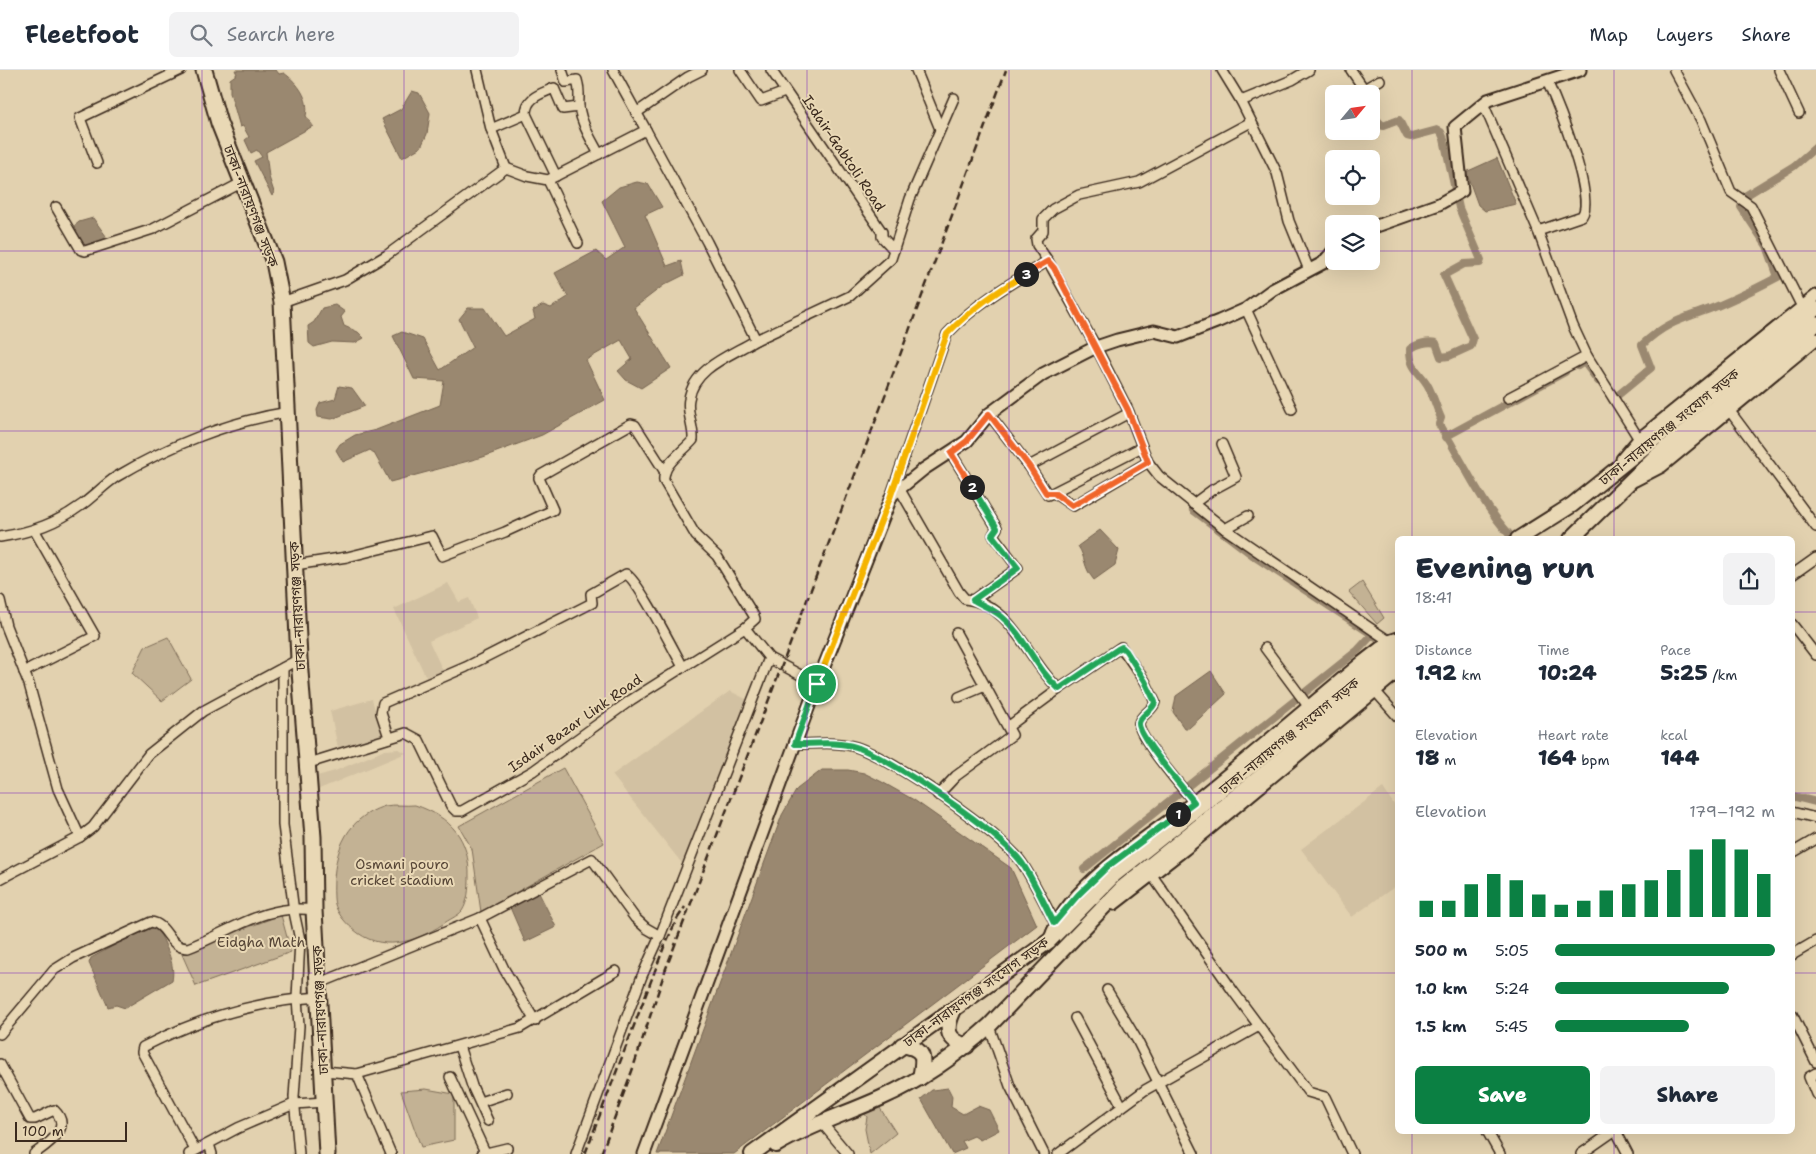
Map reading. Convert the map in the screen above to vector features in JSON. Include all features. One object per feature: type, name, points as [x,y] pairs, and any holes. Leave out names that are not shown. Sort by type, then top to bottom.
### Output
[{"type":"highway","name":"ঢাকা-নারায়ণগঞ্জ সড়ক","points":[[204,70],[219,123],[274,262],[282,302],[289,412],[299,659],[313,837],[314,910],[320,990],[327,1154]]},
{"type":"main road","name":"ঢাকা-নারায়ণগঞ্জ সংযোগ সড়ক","points":[[1522,536],[1572,505],[1810,314]]},
{"type":"main road","name":"ঢাকা-নারায়ণগঞ্জ সংযোগ সড়ক","points":[[1574,536],[1623,487],[1810,314]]},
{"type":"main road","points":[[1539,536],[1544,521]]},
{"type":"main road","name":"ঢাকা-নারায়ণগঞ্জ সংযোগ সড়ক","points":[[752,1154],[902,1045],[953,1012],[1049,941],[1114,875],[1315,716],[1395,642]]},
{"type":"main road","name":"ঢাকা-নারায়ণগঞ্জ সংযোগ সড়ক","points":[[766,1154],[784,1141],[821,1122],[852,1111],[920,1078],[967,1046],[989,1026],[1098,910],[1134,878],[1271,768],[1395,664]]},
{"type":"main road","points":[[953,1012],[947,1026],[949,1036],[955,1042],[967,1046]]},
{"type":"main road","points":[[902,1045],[913,1046],[921,1054],[923,1060],[920,1078]]},
{"type":"street","points":[[97,163],[80,118],[180,70]]},
{"type":"street","points":[[477,70],[491,129],[506,168],[527,176],[552,178],[646,130]]},
{"type":"street","points":[[562,70],[566,82],[577,80],[581,92],[579,107],[586,130],[599,154]]},
{"type":"street","points":[[613,70],[707,242],[756,340]]},
{"type":"street","points":[[636,113],[688,77],[702,70]]},
{"type":"street","points":[[740,70],[761,101],[786,92]]},
{"type":"street","name":"Isdair-Gabtoli Road","points":[[771,70],[882,232],[882,237],[894,250]]},
{"type":"street","points":[[916,70],[940,129]]},
{"type":"street","points":[[1222,70],[1241,101],[1277,173],[1289,221],[1309,270]]},
{"type":"street","points":[[1241,101],[1292,80],[1309,70]]},
{"type":"street","points":[[1351,70],[1364,89],[1380,80]]},
{"type":"street","points":[[1380,225],[1451,198],[1462,191],[1455,127],[1483,103],[1580,70]]},
{"type":"street","points":[[1674,70],[1701,120],[1731,192],[1737,199],[1748,203],[1810,314]]},
{"type":"street","points":[[1779,70],[1799,113]]},
{"type":"street","points":[[1538,231],[1582,216],[1585,208],[1579,169],[1568,130],[1548,81]]},
{"type":"street","points":[[578,243],[526,114],[527,103],[532,98],[554,88],[563,110],[579,107]]},
{"type":"street","points":[[664,472],[676,456],[693,440],[694,428],[688,401],[697,378],[756,340],[850,296],[891,259],[910,199],[954,98]]},
{"type":"street","points":[[1483,103],[1538,231],[1560,294],[1587,356],[1639,439]]},
{"type":"street","points":[[491,129],[526,114]]},
{"type":"street","points":[[1049,941],[1054,923],[1078,895],[1107,867],[1306,704],[1395,642],[1225,529],[1159,476],[1148,462],[1129,413],[1096,347],[1048,261],[1037,245],[1036,240],[1044,231],[1043,219],[1053,210],[1079,195],[1138,182],[1251,122]]},
{"type":"street","points":[[282,302],[345,280],[387,255],[506,168]]},
{"type":"street","points":[[56,207],[81,250],[85,251],[153,228],[243,182]]},
{"type":"street","points":[[644,1154],[817,684],[890,498],[947,334],[966,314],[990,296],[1048,261]]},
{"type":"street","points":[[890,498],[899,488],[967,441],[989,414],[1044,374],[1096,347],[1147,331],[1160,331],[1175,337],[1181,337],[1246,309],[1272,290],[1325,261]]},
{"type":"street","points":[[1612,472],[1639,439],[1810,314],[1816,296]]},
{"type":"street","points":[[1246,309],[1292,408]]},
{"type":"street","points":[[1623,487],[1662,466],[1816,339]]},
{"type":"street","points":[[1508,398],[1587,356]]},
{"type":"street","points":[[1729,410],[1816,527]]},
{"type":"street","points":[[0,537],[35,531],[84,503],[115,478],[142,463],[232,424],[289,412]]},
{"type":"street","points":[[1029,466],[1129,413]]},
{"type":"street","points":[[989,414],[1029,466],[1046,493],[1054,493],[1142,447]]},
{"type":"street","points":[[295,565],[347,557],[432,536],[442,556],[505,532],[553,510],[539,478],[540,475],[631,424],[635,425],[664,472],[664,481],[679,510],[698,538],[716,554],[754,616],[755,619],[745,628],[769,658],[817,684]]},
{"type":"street","points":[[1193,504],[1212,490],[1236,477],[1222,444]]},
{"type":"street","points":[[951,453],[997,528],[992,535],[1018,568],[973,600]]},
{"type":"street","points":[[1054,493],[1070,506],[1073,506],[1148,462]]},
{"type":"street","points":[[899,488],[959,592],[965,599],[973,600],[1000,615],[1016,632],[1046,678],[1059,689]]},
{"type":"street","points":[[1225,529],[1248,516]]},
{"type":"street","points":[[24,672],[95,636],[35,531]]},
{"type":"street","points":[[1795,573],[1816,558]]},
{"type":"street","points":[[388,737],[381,713],[383,703],[466,667],[592,603],[591,594],[626,574],[641,589],[645,602],[683,667]]},
{"type":"street","points":[[0,600],[3,627],[24,672],[58,789],[80,837]]},
{"type":"street","name":"Isdair Bazar Link Road","points":[[308,763],[406,733],[419,740],[451,806],[456,811],[462,811],[534,771],[631,700],[745,628]]},
{"type":"street","points":[[1795,628],[1816,655]]},
{"type":"street","points":[[938,795],[956,776],[1011,737],[1012,734],[956,633]]},
{"type":"street","points":[[1009,726],[1059,689],[1122,647],[1145,681],[1155,702],[1153,709],[1140,719],[1141,732],[1158,758],[1191,798]]},
{"type":"street","points":[[1265,648],[1306,704]]},
{"type":"street","points":[[576,1154],[642,976],[660,936],[769,658]]},
{"type":"street","points":[[0,879],[80,837],[93,827],[149,754],[202,711],[299,659]]},
{"type":"street","points":[[282,668],[282,825],[300,940],[297,998],[299,1026],[294,1104],[299,1154]]},
{"type":"street","points":[[1098,910],[1114,904],[1150,874],[1185,849],[1395,675]]},
{"type":"street","points":[[959,697],[985,686]]},
{"type":"street","points":[[1376,692],[1395,714]]},
{"type":"street","points":[[795,744],[854,746],[912,778],[938,795],[1000,839],[1021,862],[1054,923]]},
{"type":"street","points":[[1795,813],[1816,818]]},
{"type":"street","points":[[1795,851],[1816,839]]},
{"type":"street","points":[[325,1102],[294,1104],[238,1128],[192,1152],[142,1052],[143,1047],[183,1027],[212,1017],[267,1003],[297,998],[320,990],[480,918],[592,859],[635,918],[660,936]]},
{"type":"street","points":[[1150,874],[1308,1092],[1325,1097],[1352,1154]]},
{"type":"street","points":[[0,1034],[54,970],[73,958],[152,922],[161,926],[176,944],[188,948],[258,916],[294,907],[314,910]]},
{"type":"street","points":[[480,918],[504,969],[535,1020]]},
{"type":"street","points":[[1795,953],[1816,941]]},
{"type":"street","points":[[324,1071],[357,1074],[520,1028],[616,970]]},
{"type":"street","points":[[1107,990],[1159,1082],[1194,1154]]},
{"type":"street","points":[[1075,1018],[1122,1106]]},
{"type":"street","points":[[1795,1020],[1816,1062]]},
{"type":"street","points":[[989,1026],[1010,1086],[1044,1154]]},
{"type":"street","points":[[1058,1154],[1122,1106],[1159,1082],[1259,1026]]},
{"type":"street","points":[[459,1046],[472,1086],[488,1121]]},
{"type":"street","points":[[0,1064],[30,1118],[35,1119],[54,1110],[61,1122],[62,1128],[58,1134],[34,1154]]},
{"type":"street","points":[[1816,1073],[1809,1077],[1816,1094]]},
{"type":"street","points":[[357,1074],[391,1154]]},
{"type":"street","points":[[450,1077],[484,1153],[507,1148]]},
{"type":"street","points":[[480,1102],[507,1093]]},
{"type":"street","points":[[821,1122],[848,1154]]},
{"type":"street","points":[[1489,1134],[1500,1154]]},
{"type":"street","points":[[1581,1154],[1611,1134]]},
{"type":"street","points":[[1617,1134],[1628,1154]]},
{"type":"street","points":[[209,1144],[212,1154]]},
{"type":"shaded area","points":[[235,70],[276,70],[279,74],[284,73],[302,92],[307,110],[306,116],[313,126],[266,152],[269,177],[274,192],[272,196],[254,161],[262,157],[257,150],[251,153],[245,140],[249,137],[243,126],[240,127],[230,92],[230,79],[237,74]]},
{"type":"shaded area","points":[[412,91],[419,93],[430,113],[427,134],[421,147],[402,158],[382,119],[401,109]]},
{"type":"shaded area","points":[[1497,158],[1516,204],[1485,211],[1478,205],[1466,172]]},
{"type":"shaded area","points":[[637,182],[648,184],[662,207],[645,215],[667,266],[681,261],[684,275],[664,285],[634,308],[671,368],[641,388],[626,380],[618,371],[632,359],[621,340],[586,360],[605,400],[542,435],[483,457],[390,482],[374,453],[370,450],[343,462],[336,450],[340,444],[355,435],[376,430],[440,405],[444,381],[414,379],[393,336],[402,332],[423,339],[440,370],[473,347],[459,319],[468,308],[485,308],[504,336],[535,319],[533,311],[543,305],[551,308],[568,297],[555,273],[596,251],[606,260],[625,247],[602,201],[619,187]]},
{"type":"shaded area","points":[[93,218],[106,236],[101,243],[82,247],[72,228],[79,222]]},
{"type":"shaded area","points":[[335,305],[345,312],[341,317],[344,326],[358,332],[364,338],[355,343],[332,342],[314,347],[309,343],[308,326],[314,322],[322,308]]},
{"type":"shaded area","points":[[339,386],[352,388],[365,406],[332,419],[318,417],[317,410],[320,403],[335,399]]},
{"type":"shaded area","points":[[1100,530],[1119,550],[1115,565],[1094,580],[1088,571],[1078,546]]},
{"type":"shaded area","points":[[448,583],[459,602],[469,598],[477,618],[429,641],[443,671],[426,677],[394,609]]},
{"type":"shaded area","points":[[1211,671],[1226,694],[1189,728],[1184,728],[1173,712],[1176,696]]},
{"type":"shaded area","points":[[730,691],[748,700],[684,866],[612,775]]},
{"type":"shaded area","points":[[372,699],[382,734],[339,752],[330,711]]},
{"type":"shaded area","points":[[399,749],[406,753],[312,792],[310,778],[335,771],[385,750]]},
{"type":"shaded area","points":[[822,770],[848,770],[864,773],[882,782],[914,800],[1011,868],[1037,925],[734,1154],[657,1154],[782,815],[797,789]]},
{"type":"shaded area","points":[[1383,788],[1395,806],[1395,886],[1352,917],[1301,849]]},
{"type":"shaded area","points":[[537,889],[556,927],[525,942],[509,905]]},
{"type":"shaded area","points":[[152,925],[156,927],[168,953],[172,967],[172,980],[125,1008],[116,1005],[108,1007],[89,963],[91,958]]},
{"type":"shaded area","points":[[948,1088],[952,1096],[951,1107],[963,1114],[978,1106],[989,1110],[999,1130],[980,1140],[974,1136],[962,1141],[966,1148],[952,1154],[921,1099],[932,1090]]},
{"type":"green space","points":[[1362,582],[1384,618],[1377,624],[1349,592]]},
{"type":"green space","points":[[168,637],[191,679],[162,701],[132,673],[145,647]]},
{"type":"green space","points":[[563,768],[604,843],[481,912],[472,849],[459,826]]},
{"type":"green space","name":"Osmani pouro cricket stadium","points":[[389,805],[415,805],[439,816],[456,831],[462,841],[468,864],[469,886],[466,903],[458,915],[421,936],[398,943],[375,941],[363,936],[350,926],[340,915],[334,902],[335,869],[338,855],[349,830],[370,812]]},
{"type":"green space","name":"Eidgha Math","points":[[281,915],[291,952],[196,986],[181,952]]},
{"type":"green space","points":[[426,1089],[454,1094],[454,1140],[421,1147],[401,1091]]},
{"type":"green space","points":[[871,1094],[896,1133],[870,1154],[865,1129],[867,1117],[857,1103]]},
{"type":"waterway","points":[[1380,123],[1383,126],[1399,120],[1407,136],[1411,137],[1437,130],[1441,132],[1444,139],[1459,208],[1481,260],[1480,263],[1464,264],[1444,275],[1473,339],[1471,346],[1449,356],[1441,357],[1436,343],[1429,342],[1410,349],[1410,356],[1415,369],[1431,392],[1441,418],[1439,424],[1486,504],[1510,535]]},
{"type":"waterway","points":[[1611,398],[1612,400],[1651,368],[1642,345],[1658,332],[1672,323],[1725,303],[1778,277],[1767,246],[1741,207],[1745,196],[1794,166],[1816,147]]},
{"type":"waterway","points":[[1578,366],[1584,362],[1598,381]]},
{"type":"waterway","points":[[1445,437],[1565,372]]},
{"type":"waterway","points":[[1193,510],[1258,559],[1376,637]]},
{"type":"waterway","points":[[1084,869],[1358,650],[1372,635]]},
{"type":"waterway","points":[[1795,797],[1816,802]]},
{"type":"railway","points":[[601,1154],[632,1071],[665,971],[877,417],[1006,70]]},
{"type":"railway","points":[[585,1154],[664,947],[677,919],[685,907]]},
{"type":"route","points":[[1048,261],[1054,268],[1128,410],[1148,462],[1070,506],[1054,493],[1048,495],[1046,493],[1029,466],[989,414],[967,441],[951,453],[997,528],[992,535],[1018,566],[1018,569],[973,600],[1000,615],[1016,632],[1046,678],[1059,689],[1122,647],[1145,681],[1155,702],[1153,709],[1140,719],[1141,732],[1158,758],[1194,802],[1107,867],[1078,895],[1054,923],[1021,862],[1000,839],[938,795],[865,750],[854,746],[795,744],[817,684],[890,498],[947,334],[966,314],[990,296],[1048,261]]}]
